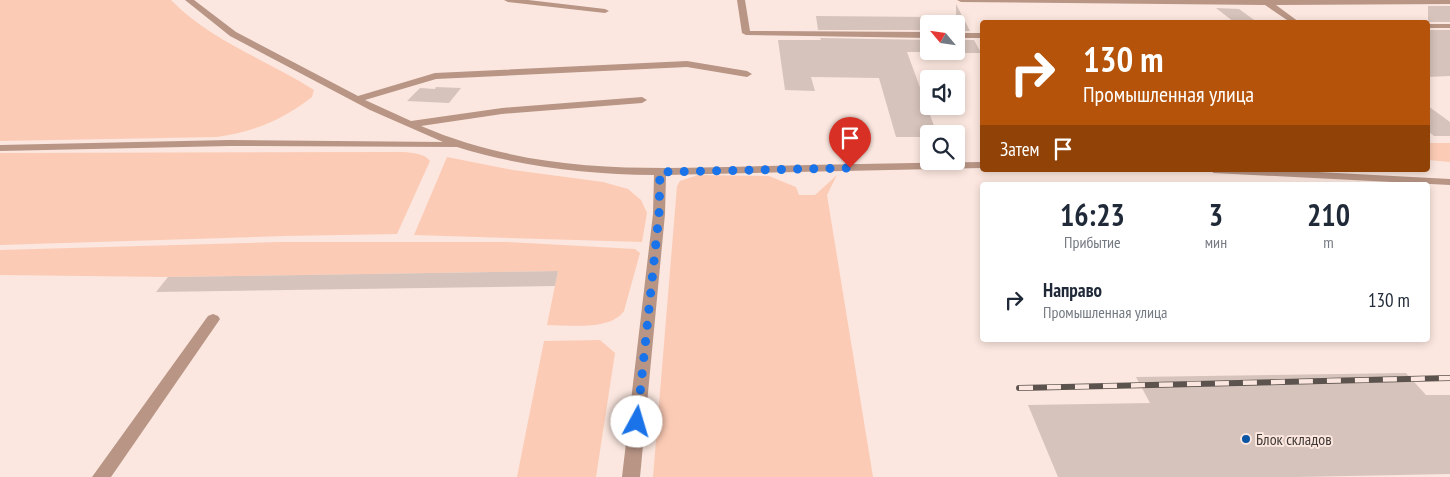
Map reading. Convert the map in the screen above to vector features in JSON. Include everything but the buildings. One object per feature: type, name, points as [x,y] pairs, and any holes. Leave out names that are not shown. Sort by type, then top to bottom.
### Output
[{"type":"street","points":[[189,0],[233,34],[358,99],[462,145],[533,163],[660,172],[980,165]]},
{"type":"street","points":[[508,0],[604,11]]},
{"type":"street","points":[[741,0],[746,33],[920,35]]},
{"type":"street","points":[[961,0],[1267,3],[1450,2]]},
{"type":"street","points":[[1267,3],[1292,20]]},
{"type":"street","points":[[1430,26],[1450,26]]},
{"type":"street","points":[[965,36],[980,36]]},
{"type":"street","points":[[358,99],[435,76],[687,64],[747,74]]},
{"type":"street","points":[[411,124],[502,111],[642,100]]},
{"type":"street","points":[[0,148],[229,143],[462,145]]},
{"type":"street","points":[[631,477],[659,214],[660,172]]},
{"type":"street","points":[[1253,172],[1450,182]]},
{"type":"street","points":[[101,477],[213,319]]},
{"type":"shaded area","points":[[0,0],[171,0],[187,15],[222,39],[314,90],[312,97],[289,113],[267,124],[244,132],[217,137],[0,141]]},
{"type":"shaded area","points":[[1430,143],[1450,143],[1450,162],[1430,160]]},
{"type":"shaded area","points":[[403,152],[421,155],[430,161],[397,234],[0,245],[0,153]]},
{"type":"shaded area","points":[[447,157],[513,170],[603,182],[628,189],[641,200],[647,213],[642,242],[414,235]]},
{"type":"shaded area","points":[[698,175],[769,176],[796,187],[799,195],[815,195],[837,175],[827,195],[873,477],[653,477],[677,186],[680,181]]},
{"type":"shaded area","points":[[280,242],[506,242],[635,249],[640,253],[624,311],[609,322],[589,326],[547,325],[558,271],[168,277],[0,275],[0,250]]},
{"type":"shaded area","points":[[600,340],[615,353],[596,477],[517,477],[544,341]]},
{"type":"railway","points":[[1019,388],[1450,378]]},
{"type":"place","name":"Блок складов","points":[[1246,439]]},
{"type":"route","points":[[637,422],[659,214],[660,172],[850,168]]}]
